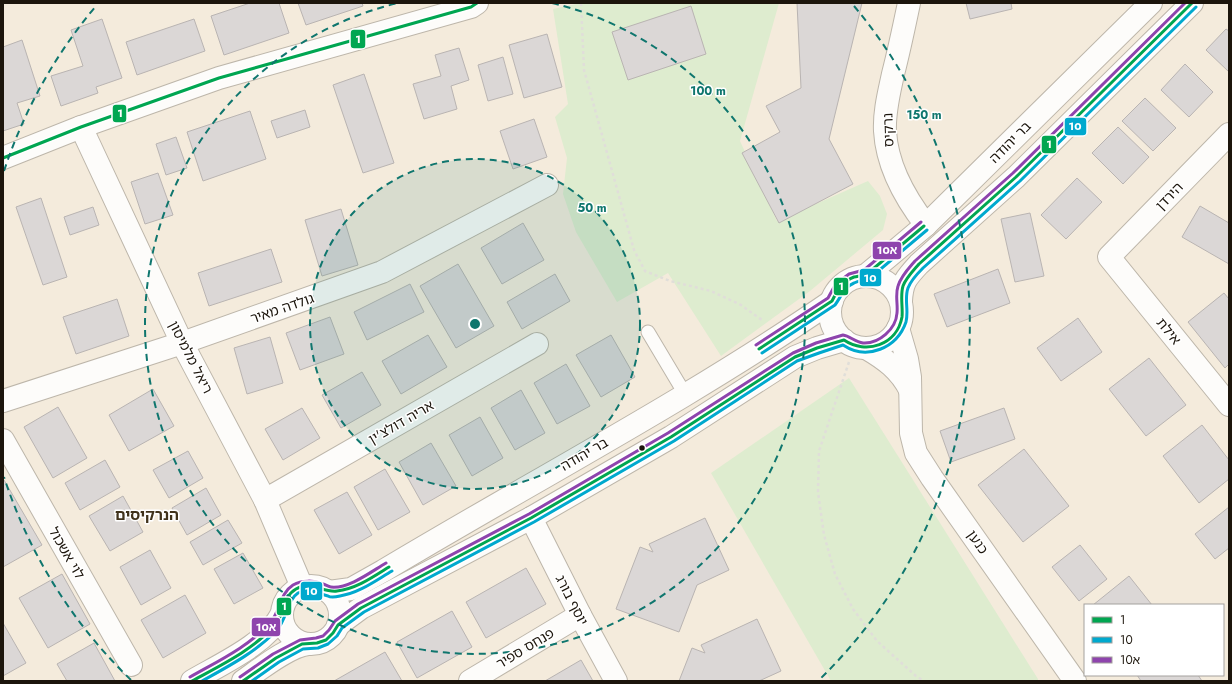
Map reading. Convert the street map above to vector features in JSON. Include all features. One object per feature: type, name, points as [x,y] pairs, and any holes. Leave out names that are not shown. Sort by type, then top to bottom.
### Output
[{"type":"street","points":[[3,158],[81,127],[219,78],[472,7],[477,3]]},
{"type":"street","name":"נרקיס","points":[[909,3],[885,112],[885,132],[889,154],[899,181],[912,207],[926,225]]},
{"type":"street","name":"בר יהודה","points":[[865,276],[926,225],[1151,3]]},
{"type":"street","name":"בר יהודה","points":[[901,301],[902,288],[908,276],[919,264],[1016,177],[1192,3]]},
{"type":"street","name":"ריאל מלמיסון","points":[[81,127],[182,343],[265,500],[302,587]]},
{"type":"street","name":"הירדן","points":[[1109,258],[1229,134]]},
{"type":"street","name":"גולדה מאיר","points":[[3,401],[182,343],[382,272],[548,185]]},
{"type":"street","name":"אילת","points":[[1109,258],[1229,405]]},
{"type":"street","points":[[855,345],[876,346],[884,342],[892,336],[898,328],[901,320],[901,301],[896,291],[887,283],[876,277],[865,276],[854,278],[844,283],[837,291],[832,301],[830,311],[831,322],[836,332],[855,345],[879,355],[896,370],[906,383],[911,393]]},
{"type":"street","name":"בר יהודה","points":[[329,592],[351,588],[376,574],[656,412],[782,334],[832,301]]},
{"type":"street","name":"כנען","points":[[898,328],[907,359],[910,377],[911,433],[916,453],[932,478],[1076,681]]},
{"type":"street","name":"אריה דולצ'ין","points":[[265,500],[537,344]]},
{"type":"street","name":"בר יהודה","points":[[338,625],[361,608],[531,518],[671,437],[795,357],[817,348],[855,345]]},
{"type":"street","name":"לוי אשכול","points":[[3,440],[131,665]]},
{"type":"street","name":"יוסף בורג","points":[[531,518],[580,615],[616,681]]},
{"type":"street","points":[[243,681],[276,658],[302,644],[308,644],[317,643],[326,640],[333,633],[338,625],[340,616],[338,607],[335,599],[329,592],[316,586],[296,589],[284,603],[282,614],[286,631],[292,637],[308,644]]},
{"type":"street","points":[[192,681],[248,648],[276,624],[282,614]]},
{"type":"street","name":"פנחס ספיר","points":[[470,681],[580,615]]},
{"type":"lane","points":[[648,332],[685,394]]},
{"type":"path","points":[[581,3],[584,70],[634,250],[645,271],[670,281],[711,291],[741,305],[782,334]]},
{"type":"path","points":[[855,345],[819,451],[818,492],[824,535],[835,574],[853,609],[877,641],[916,676],[924,681]]},
{"type":"green space","points":[[581,3],[779,3],[740,141],[777,221],[868,181],[880,196],[887,214],[883,230],[810,291],[721,356],[668,273],[617,302],[576,232],[563,194],[567,158],[555,117],[568,104],[553,9]]},
{"type":"green space","points":[[849,378],[1038,681],[831,681],[711,473]]},
{"type":"building","points":[[250,3],[279,3],[289,33],[224,55],[211,16]]},
{"type":"building","points":[[298,3],[362,3],[363,6],[306,25]]},
{"type":"building","points":[[797,3],[862,3],[829,139],[853,184],[779,223],[742,153],[780,132],[766,106],[801,88]]},
{"type":"building","points":[[966,3],[1011,3],[1012,9],[970,19]]},
{"type":"building","points":[[691,6],[706,54],[628,80],[612,32]]},
{"type":"building","points":[[102,19],[122,78],[96,87],[98,93],[61,106],[51,76],[83,66],[71,30]]},
{"type":"building","points":[[194,19],[205,51],[137,75],[126,42]]},
{"type":"building","points":[[1226,29],[1229,31],[1229,72],[1206,50]]},
{"type":"building","points":[[547,34],[562,87],[524,98],[509,45]]},
{"type":"building","points":[[22,40],[40,96],[17,103],[24,124],[3,131],[3,47]]},
{"type":"building","points":[[459,48],[469,80],[451,86],[457,109],[424,119],[413,84],[441,76],[435,55]]},
{"type":"building","points":[[503,57],[513,94],[488,101],[478,65]]},
{"type":"building","points":[[1185,64],[1213,92],[1189,117],[1161,90]]},
{"type":"building","points":[[364,74],[394,163],[363,173],[333,85]]},
{"type":"building","points":[[1145,98],[1176,128],[1153,151],[1122,121]]},
{"type":"building","points":[[305,110],[310,127],[277,138],[271,121]]},
{"type":"building","points":[[250,111],[266,159],[203,181],[187,132]]},
{"type":"building","points":[[534,119],[547,157],[513,169],[500,131]]},
{"type":"building","points":[[1118,127],[1149,157],[1123,184],[1092,153]]},
{"type":"building","points":[[176,137],[187,168],[166,175],[156,144]]},
{"type":"building","points":[[158,173],[173,215],[145,224],[131,182]]},
{"type":"building","points":[[1077,178],[1102,202],[1066,239],[1041,215]]},
{"type":"building","points":[[41,198],[67,277],[43,285],[16,207]]},
{"type":"building","points":[[1200,206],[1229,223],[1229,264],[1182,237]]},
{"type":"building","points":[[93,207],[99,225],[70,235],[64,217]]},
{"type":"building","points":[[341,209],[358,265],[322,276],[305,220]]},
{"type":"building","points":[[1030,213],[1044,276],[1015,282],[1001,219]]},
{"type":"building","points":[[523,223],[544,260],[502,284],[481,248]]},
{"type":"building","points":[[271,249],[282,282],[209,306],[198,273]]},
{"type":"building","points":[[458,264],[494,326],[456,348],[420,286]]},
{"type":"building","points":[[998,269],[1010,303],[947,327],[934,294]]},
{"type":"building","points":[[555,274],[570,301],[522,329],[507,302]]},
{"type":"building","points":[[410,284],[424,312],[367,340],[354,312]]},
{"type":"building","points":[[1224,293],[1229,299],[1229,364],[1225,368],[1188,322]]},
{"type":"building","points":[[117,299],[129,336],[76,354],[63,317]]},
{"type":"building","points":[[330,317],[344,354],[300,370],[286,333]]},
{"type":"building","points":[[1078,318],[1102,352],[1061,381],[1037,348]]},
{"type":"building","points":[[428,335],[447,367],[401,394],[382,361]]},
{"type":"building","points":[[611,335],[635,377],[601,397],[576,355]]},
{"type":"building","points":[[270,337],[283,383],[247,394],[234,348]]},
{"type":"building","points":[[1149,358],[1186,405],[1146,436],[1109,389]]},
{"type":"building","points":[[566,364],[590,406],[557,424],[534,383]]},
{"type":"building","points":[[362,372],[381,405],[341,428],[322,395]]},
{"type":"building","points":[[153,389],[174,426],[129,451],[109,415]]},
{"type":"building","points":[[521,390],[545,433],[515,450],[491,408]]},
{"type":"building","points":[[58,407],[87,458],[53,478],[24,427]]},
{"type":"building","points":[[302,408],[320,438],[283,460],[265,429]]},
{"type":"building","points":[[1004,408],[1015,439],[951,462],[940,431]]},
{"type":"building","points":[[480,417],[503,458],[472,476],[449,435]]},
{"type":"building","points":[[1202,425],[1229,460],[1229,479],[1199,503],[1163,456]]},
{"type":"building","points":[[431,443],[456,486],[423,505],[399,462]]},
{"type":"building","points":[[1024,449],[1069,506],[1023,542],[978,485]]},
{"type":"building","points":[[188,451],[203,478],[169,498],[153,470]]},
{"type":"building","points":[[105,460],[120,487],[80,510],[65,483]]},
{"type":"building","points":[[385,469],[410,512],[378,530],[354,487]]},
{"type":"building","points":[[4,480],[42,545],[3,567],[3,481]]},
{"type":"building","points":[[206,488],[221,515],[187,535],[172,508]]},
{"type":"building","points":[[347,492],[372,535],[339,554],[314,510]]},
{"type":"building","points":[[123,496],[143,532],[110,551],[89,516]]},
{"type":"building","points":[[1229,507],[1229,548],[1215,559],[1195,534]]},
{"type":"building","points":[[705,518],[729,570],[697,585],[679,632],[616,609],[640,547],[653,552],[649,544]]},
{"type":"building","points":[[228,520],[242,543],[203,565],[190,542]]},
{"type":"building","points":[[1080,545],[1107,579],[1079,601],[1052,567]]},
{"type":"building","points":[[150,550],[171,588],[141,605],[120,567]]},
{"type":"building","points":[[243,553],[263,588],[234,604],[214,569]]},
{"type":"building","points":[[526,568],[546,604],[486,638],[466,602]]},
{"type":"building","points":[[62,574],[90,624],[48,648],[19,598]]},
{"type":"building","points":[[1129,576],[1151,604],[1094,604]]},
{"type":"building","points":[[185,595],[206,633],[163,658],[141,620]]},
{"type":"building","points":[[452,611],[472,647],[417,678],[397,642]]},
{"type":"building","points":[[757,619],[781,671],[759,681],[679,681],[692,648],[705,653],[701,645]]},
{"type":"building","points":[[3,623],[26,663],[3,676]]},
{"type":"building","points":[[94,643],[115,681],[67,681],[57,664]]},
{"type":"building","points":[[385,652],[402,681],[334,681]]},
{"type":"building","points":[[581,660],[593,681],[545,681]]},
{"type":"building","points":[[1138,676],[1199,676],[1202,681],[1141,681]]},
{"type":"transit line","name":"1","points":[[3,158],[81,127],[219,78],[471,7],[477,3]]},
{"type":"transit line","name":"10א","points":[[240,677],[273,654],[300,640],[323,636],[335,621],[358,604],[529,514],[668,433],[793,353],[816,343],[843,335],[863,343],[869,343],[881,338],[894,325],[897,313],[897,293],[899,282],[915,261],[1013,173],[1185,3]]},
{"type":"transit line","name":"1","points":[[243,681],[276,658],[302,644],[317,643],[326,640],[338,625],[361,608],[531,518],[671,437],[795,357],[817,348],[844,340],[862,347],[871,347],[887,341],[894,335],[899,327],[902,317],[903,286],[908,277],[919,264],[1016,177],[1192,3]]},
{"type":"transit line","name":"10","points":[[252,681],[279,662],[303,649],[318,648],[328,644],[337,636],[342,628],[364,612],[534,522],[674,441],[797,361],[843,345],[852,350],[862,352],[871,352],[888,345],[896,339],[906,322],[907,292],[916,275],[1020,181],[1196,7]]},
{"type":"transit line","name":"10א","points":[[756,345],[828,298],[834,287],[841,280],[849,274],[864,270],[921,222]]},
{"type":"transit line","name":"1","points":[[759,349],[832,301],[838,290],[847,281],[854,277],[867,274],[924,226]]},
{"type":"transit line","name":"10","points":[[762,353],[835,305],[848,287],[856,282],[870,278],[927,230]]},
{"type":"transit line","name":"10א","points":[[190,677],[232,653],[261,632],[274,618],[282,598],[288,589],[293,585],[300,582],[312,581],[331,587],[338,587],[360,579],[386,563]]},
{"type":"transit line","name":"1","points":[[192,681],[225,663],[257,642],[278,621],[288,596],[296,589],[312,586],[332,591],[344,590],[364,582],[389,567]]},
{"type":"transit line","name":"10","points":[[202,681],[242,658],[269,638],[280,626],[291,600],[298,593],[302,591],[310,591],[329,597],[337,597],[367,586],[392,571]]},
{"type":"district","name":"הנרקיסים","points":[[147,515]]}]
